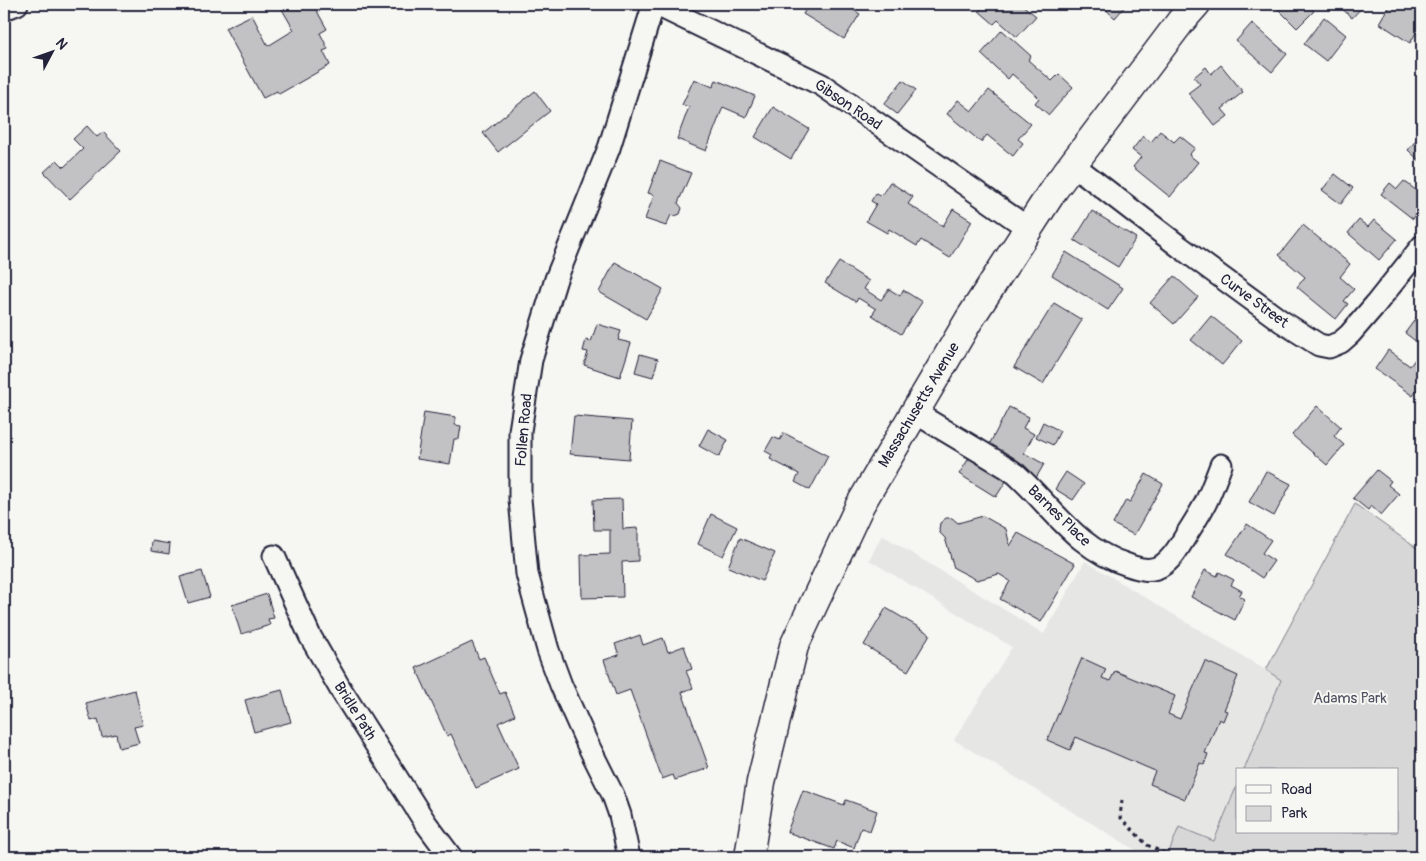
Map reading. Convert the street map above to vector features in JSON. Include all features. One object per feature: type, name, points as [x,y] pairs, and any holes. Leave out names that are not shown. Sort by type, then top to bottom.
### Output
[{"type":"main road","name":"Massachusetts Avenue","points":[[749,857],[761,782],[794,646],[860,505],[969,320],[1054,189],[1181,21],[1196,4]]},
{"type":"street","points":[[4,9],[17,4]]},
{"type":"street","name":"Gibson Road","points":[[654,4],[822,85],[1028,228]]},
{"type":"street","name":"Follen Road","points":[[629,857],[620,815],[613,795],[561,685],[548,650],[527,574],[520,499],[520,431],[531,360],[556,279],[609,148],[654,4]]},
{"type":"street","name":"Curve Street","points":[[1072,164],[1180,247],[1281,321],[1319,345],[1329,347],[1341,342],[1350,334],[1422,246]]},
{"type":"street","name":"Barnes Place","points":[[914,412],[1012,470],[1084,543],[1122,564],[1145,570],[1162,566],[1177,551],[1205,504],[1221,465]]},
{"type":"street","name":"Bridle Path","points":[[274,556],[310,636],[341,690],[426,822],[451,857]]},
{"type":"path","points":[[1122,800],[1120,817],[1147,845],[1172,857]]},
{"type":"shaded area","points":[[882,535],[1044,634],[1085,561],[1282,680],[1245,768],[1236,768],[1236,787],[1213,841],[1179,827],[1167,857],[1147,857],[954,740],[1012,647],[869,560]]},
{"type":"green space","name":"Adams Park","points":[[1355,504],[1422,552],[1422,857],[1167,857],[1179,827],[1214,841],[1236,787],[1236,834],[1398,834],[1398,768],[1245,768],[1281,680],[1266,670]]},
{"type":"building","points":[[279,4],[313,4],[327,29],[320,33],[328,49],[323,51],[330,65],[279,94],[277,91],[263,98],[225,28],[252,15],[268,46],[294,30]]},
{"type":"building","points":[[809,4],[843,4],[860,14],[844,39],[803,14]]},
{"type":"building","points":[[985,4],[1004,4],[1007,7],[1010,4],[1021,4],[1036,16],[1017,37],[998,20],[994,24],[979,11]]},
{"type":"building","points":[[1091,4],[1127,4],[1115,18],[1102,6],[1099,10]]},
{"type":"building","points":[[1273,4],[1306,4],[1314,11],[1297,28]]},
{"type":"building","points":[[1337,4],[1362,4],[1364,5],[1352,18]]},
{"type":"building","points":[[1390,4],[1422,4],[1422,23],[1410,43],[1379,23]]},
{"type":"building","points":[[1324,17],[1346,35],[1326,61],[1304,44]]},
{"type":"building","points":[[1252,23],[1287,54],[1272,72],[1236,41]]},
{"type":"building","points":[[1002,30],[1031,56],[1028,60],[1052,81],[1059,74],[1073,87],[1049,115],[1035,103],[1039,98],[1012,74],[1008,79],[981,54]]},
{"type":"building","points":[[1221,65],[1243,92],[1222,109],[1228,116],[1215,126],[1188,93],[1200,84],[1194,77],[1206,67],[1211,74]]},
{"type":"building","points":[[694,79],[713,87],[716,80],[755,96],[746,117],[723,107],[706,151],[677,139],[689,107],[682,105]]},
{"type":"building","points":[[903,80],[916,90],[897,114],[884,104]]},
{"type":"building","points":[[989,90],[1031,124],[1018,139],[1023,143],[1013,156],[987,135],[981,142],[947,114],[958,100],[972,111]]},
{"type":"building","points":[[535,91],[550,111],[498,152],[483,133]]},
{"type":"building","points":[[773,107],[809,129],[791,159],[755,137]]},
{"type":"building","points":[[87,126],[97,137],[103,132],[121,151],[70,199],[44,172],[57,160],[64,167],[83,149],[73,139]]},
{"type":"building","points":[[1160,131],[1174,142],[1180,136],[1195,148],[1189,155],[1198,162],[1170,197],[1133,167],[1141,157],[1132,150],[1143,136],[1151,142]]},
{"type":"building","points":[[1422,133],[1422,163],[1408,150]]},
{"type":"building","points":[[660,161],[691,173],[678,203],[682,208],[680,214],[671,215],[666,226],[645,219],[654,195],[648,193]]},
{"type":"building","points":[[1335,174],[1353,188],[1341,204],[1322,190]]},
{"type":"building","points":[[1404,181],[1422,195],[1422,206],[1413,219],[1381,194],[1390,183],[1397,189]]},
{"type":"building","points":[[890,182],[913,197],[908,204],[943,226],[953,209],[972,221],[950,258],[921,240],[917,246],[889,229],[887,233],[866,221],[876,204],[871,201],[876,193],[881,196]]},
{"type":"building","points":[[1092,211],[1136,238],[1118,267],[1074,240]]},
{"type":"building","points":[[1359,220],[1368,227],[1374,220],[1397,239],[1379,260],[1348,233]]},
{"type":"building","points":[[1303,225],[1350,264],[1340,277],[1354,289],[1344,301],[1348,304],[1336,319],[1297,287],[1305,277],[1279,255]]},
{"type":"building","points":[[1066,252],[1123,288],[1108,310],[1052,275]]},
{"type":"building","points":[[615,262],[663,289],[646,319],[599,292]]},
{"type":"building","points":[[839,262],[869,281],[864,289],[881,300],[889,289],[900,296],[903,290],[922,302],[901,334],[872,315],[876,309],[858,298],[856,302],[825,283]]},
{"type":"building","points":[[1174,276],[1198,297],[1174,324],[1150,303]]},
{"type":"building","points":[[1054,303],[1082,320],[1043,384],[1014,367]]},
{"type":"building","points":[[1422,310],[1422,346],[1405,333]]},
{"type":"building","points":[[1211,316],[1242,341],[1222,365],[1191,340]]},
{"type":"building","points":[[597,324],[621,331],[618,340],[631,343],[620,377],[584,365],[588,352],[583,351],[586,340],[591,342]]},
{"type":"building","points":[[1388,350],[1410,366],[1416,358],[1422,362],[1422,383],[1413,396],[1375,369]]},
{"type":"building","points":[[640,354],[658,359],[653,377],[635,372]]},
{"type":"building","points":[[1317,406],[1341,427],[1334,436],[1344,445],[1327,465],[1292,435]]},
{"type":"building","points":[[1009,407],[1029,417],[1023,428],[1034,434],[1024,453],[1044,464],[1036,478],[1009,464],[1012,458],[989,445]]},
{"type":"building","points":[[424,412],[456,417],[455,425],[461,426],[459,439],[454,439],[450,464],[417,459]]},
{"type":"building","points":[[574,416],[632,421],[629,459],[570,454]]},
{"type":"building","points":[[1043,422],[1060,431],[1053,445],[1036,437]]},
{"type":"building","points":[[708,429],[728,440],[719,457],[699,446]]},
{"type":"building","points":[[784,433],[828,456],[810,490],[795,482],[799,474],[770,459],[772,455],[765,451],[773,437],[780,440]]},
{"type":"building","points":[[971,455],[1008,478],[996,497],[959,474]]},
{"type":"building","points":[[1377,470],[1391,481],[1388,485],[1399,494],[1381,515],[1371,506],[1368,510],[1353,498]]},
{"type":"building","points":[[1266,471],[1291,484],[1274,516],[1249,502]]},
{"type":"building","points":[[1066,472],[1084,484],[1073,500],[1055,489]]},
{"type":"building","points":[[1146,474],[1163,484],[1134,535],[1113,524],[1126,500],[1130,502]]},
{"type":"building","points":[[622,499],[623,529],[638,528],[638,561],[622,562],[623,597],[582,598],[581,555],[610,554],[610,530],[594,530],[593,500]]},
{"type":"building","points":[[711,514],[737,527],[723,556],[698,544]]},
{"type":"building","points":[[983,516],[1006,529],[1010,546],[1018,533],[1075,564],[1041,622],[1000,599],[1010,581],[999,574],[977,580],[954,568],[945,538],[939,530],[940,523],[946,518],[952,518],[958,523]]},
{"type":"building","points":[[1247,524],[1271,540],[1262,553],[1274,561],[1262,578],[1227,554]]},
{"type":"building","points":[[740,538],[775,553],[762,581],[728,567]]},
{"type":"building","points":[[152,541],[170,544],[169,554],[151,551]]},
{"type":"building","points":[[1205,570],[1217,576],[1219,572],[1234,580],[1231,585],[1242,591],[1239,596],[1245,599],[1235,620],[1191,597]]},
{"type":"building","points":[[202,571],[210,597],[188,603],[180,577]]},
{"type":"building","points":[[267,594],[274,618],[268,619],[270,625],[241,634],[232,605]]},
{"type":"building","points":[[886,608],[930,634],[908,671],[864,645]]},
{"type":"building","points":[[640,635],[643,645],[663,638],[668,652],[684,646],[692,669],[686,671],[693,688],[682,692],[709,768],[675,780],[673,775],[662,779],[630,690],[616,695],[604,660],[619,655],[615,644]]},
{"type":"building","points":[[472,642],[479,659],[484,657],[500,694],[505,692],[515,715],[498,723],[519,769],[476,788],[451,734],[447,736],[416,668]]},
{"type":"building","points":[[1082,658],[1106,669],[1102,678],[1110,681],[1115,671],[1175,696],[1168,714],[1180,719],[1205,661],[1238,676],[1224,710],[1227,711],[1223,721],[1219,719],[1205,753],[1208,754],[1204,765],[1200,763],[1185,799],[1150,784],[1155,771],[1076,737],[1070,750],[1047,740]]},
{"type":"building","points":[[135,690],[143,725],[134,727],[139,743],[119,748],[116,734],[102,737],[98,719],[91,721],[86,703]]},
{"type":"building","points":[[282,690],[291,722],[254,732],[245,700]]},
{"type":"building","points":[[803,790],[844,805],[846,800],[877,811],[870,831],[861,828],[854,848],[837,841],[834,849],[787,832]]}]
